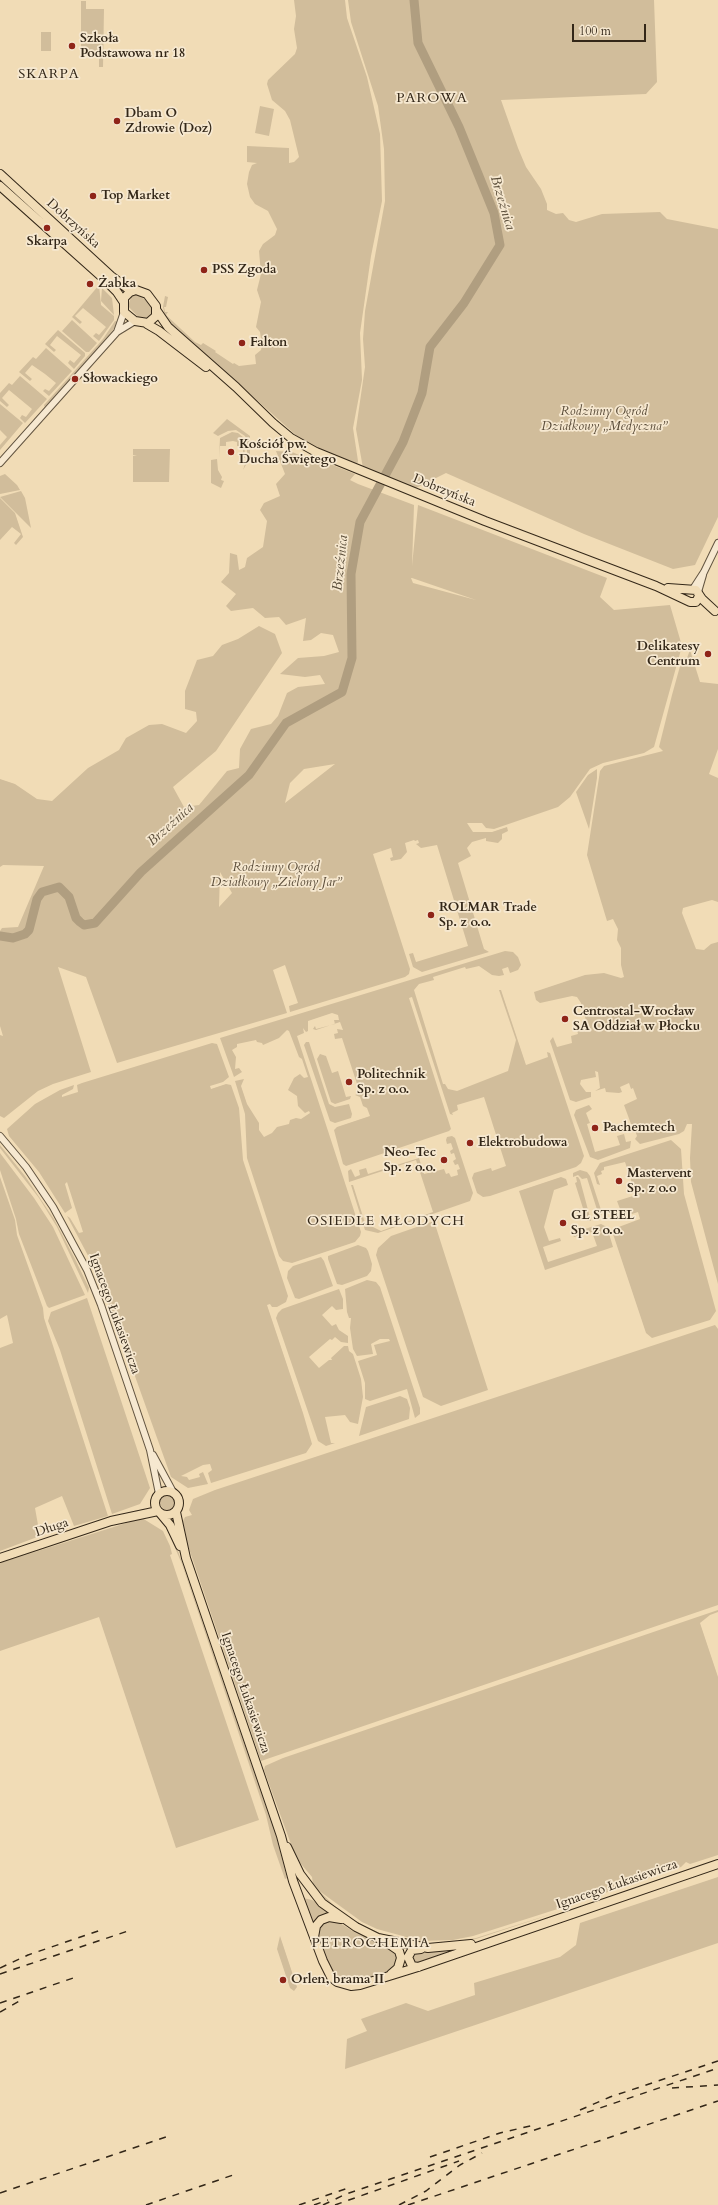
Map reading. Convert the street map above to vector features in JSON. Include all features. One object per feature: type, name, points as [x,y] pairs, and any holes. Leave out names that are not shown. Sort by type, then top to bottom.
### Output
[{"type":"main road","name":"Dobrzyńska","points":[[0,174],[111,276],[131,291]]},
{"type":"main road","name":"Dobrzyńska","points":[[0,186],[103,278],[117,292],[123,301]]},
{"type":"main road","points":[[131,291],[140,291],[147,294],[156,304],[157,311],[154,319],[147,324],[135,322],[124,312],[123,301],[131,291]]},
{"type":"main road","name":"Dobrzyńska","points":[[157,311],[168,327],[291,438],[330,459],[656,586],[693,595],[717,611]]},
{"type":"main road","name":"Dobrzyńska","points":[[147,324],[159,331],[232,389],[239,392]]},
{"type":"main road","points":[[164,1491],[173,1492],[180,1501],[176,1512],[168,1515],[158,1509],[159,1494],[164,1491]]},
{"type":"main road","name":"Ignacego Łukasiewicza","points":[[158,1509],[170,1525],[186,1558]]},
{"type":"main road","name":"Długa","points":[[0,1558],[112,1521],[158,1509]]},
{"type":"main road","name":"Ignacego Łukasiewicza","points":[[176,1512],[186,1558],[281,1836],[288,1868],[314,1939],[331,1977],[337,1982],[351,1986],[360,1985],[418,1967],[718,1864]]},
{"type":"main road","name":"Ignacego Łukasiewicza","points":[[281,1836],[296,1866],[309,1887],[322,1903],[347,1922],[378,1938],[428,1948],[457,1947],[523,1930]]},
{"type":"main road","points":[[314,1939],[316,1926],[325,1918],[336,1918],[347,1922]]},
{"type":"main road","points":[[378,1938],[399,1951],[401,1958],[398,1968],[385,1977]]},
{"type":"main road","points":[[418,1967],[414,1967],[410,1963],[408,1957],[410,1953],[412,1950],[428,1948]]},
{"type":"street","points":[[117,332],[124,312]]},
{"type":"street","points":[[0,464],[117,332],[135,322]]},
{"type":"street","points":[[693,595],[718,543]]},
{"type":"street","name":"Ignacego Łukasiewicza","points":[[0,1136],[45,1194],[81,1258],[101,1305],[150,1450],[159,1494]]},
{"type":"street","name":"Ignacego Łukasiewicza","points":[[150,1450],[173,1492]]},
{"type":"green space","points":[[294,0],[345,0],[347,18],[367,77],[380,134],[382,201],[371,256],[360,333],[362,380],[353,428],[358,461],[357,465],[315,447],[298,437],[172,324],[165,316],[163,307],[165,296],[168,297],[166,307],[164,307],[165,312],[168,312],[166,315],[195,342],[201,345],[203,343],[233,364],[234,363],[239,366],[256,364],[255,355],[261,350],[262,345],[260,332],[256,327],[261,302],[257,290],[261,274],[259,251],[263,244],[275,235],[277,229],[268,211],[255,204],[250,197],[247,184],[249,172],[252,165],[257,163],[247,162],[247,146],[289,148],[289,163],[294,162],[299,157],[290,120],[285,111],[272,100],[267,84],[268,80],[295,54],[297,48],[294,29],[296,16]]},
{"type":"green space","name":"Rodzinny Ogród Działkowy „Medyczna”","points":[[348,0],[654,0],[657,82],[646,94],[501,100],[518,148],[526,167],[541,189],[547,204],[547,210],[556,214],[563,213],[569,220],[576,222],[602,214],[660,212],[667,219],[718,229],[718,517],[695,565],[673,569],[584,534],[446,473],[416,488],[363,468],[356,429],[365,367],[363,339],[365,311],[385,201],[384,149],[378,106],[351,22]]},
{"type":"green space","points":[[81,1],[86,1],[86,9],[104,9],[103,67],[99,67],[99,54],[86,52],[81,47]]},
{"type":"green space","points":[[41,32],[51,32],[51,51],[41,51]]},
{"type":"green space","points":[[260,106],[274,109],[269,136],[255,133]]},
{"type":"green space","points":[[99,285],[101,305],[114,316],[114,320],[99,341],[93,336],[96,333],[99,335],[106,327],[83,308],[75,316],[82,322],[80,324],[72,317]]},
{"type":"green space","points":[[102,288],[112,298],[114,315],[101,301]]},
{"type":"green space","points":[[137,294],[151,304],[153,312],[146,319],[139,318],[128,306],[131,297]]},
{"type":"green space","points":[[72,320],[97,343],[89,352],[86,352],[62,331]]},
{"type":"green space","points":[[115,321],[118,322],[116,326],[105,340],[45,408],[44,405],[103,339]]},
{"type":"green space","points":[[58,330],[85,353],[85,356],[74,369],[68,363],[70,360],[74,363],[81,355],[57,336],[50,345],[56,350],[54,352],[45,344]]},
{"type":"green space","points":[[46,348],[72,371],[49,396],[43,391],[45,389],[49,391],[56,383],[45,374],[32,365],[25,373],[32,379],[30,381],[19,372],[33,357],[36,359]]},
{"type":"green space","points":[[20,376],[47,399],[25,423],[20,418],[22,415],[26,417],[32,409],[9,390],[2,398],[9,405],[7,407],[0,401],[0,393],[9,383],[12,385]]},
{"type":"green space","points":[[0,404],[23,423],[0,450],[0,445],[7,437],[0,430]]},
{"type":"green space","points":[[227,419],[250,436],[250,458],[243,470],[247,458],[247,442],[245,436],[236,430],[228,431],[218,436],[213,433]]},
{"type":"green space","points":[[232,432],[238,433],[244,438],[245,458],[243,458],[243,446],[237,446],[237,442],[233,441],[226,442],[226,446],[220,446],[219,458],[220,438]]},
{"type":"green space","points":[[133,449],[170,449],[169,482],[133,482],[133,456],[137,456],[133,455]]},
{"type":"green space","name":"Rodzinny Ogród Działkowy „Zielony Jar”","points":[[276,451],[292,452],[311,460],[315,458],[355,474],[350,480],[358,484],[414,505],[412,566],[418,505],[607,578],[600,597],[614,610],[670,605],[682,646],[654,747],[644,753],[603,763],[590,769],[570,797],[558,807],[494,829],[486,828],[482,823],[467,823],[473,832],[492,832],[507,827],[508,831],[502,834],[502,839],[498,843],[486,841],[486,838],[472,842],[467,848],[471,856],[458,863],[484,949],[489,952],[422,972],[413,967],[409,954],[413,953],[416,962],[468,946],[437,845],[421,848],[416,844],[419,843],[418,840],[414,840],[405,843],[407,852],[401,859],[391,861],[390,858],[393,857],[391,848],[373,854],[410,969],[409,974],[405,977],[290,1012],[289,1006],[298,1003],[285,965],[273,970],[287,1013],[117,1063],[86,977],[58,967],[91,1072],[53,1084],[38,1091],[4,1118],[0,1116],[0,1035],[3,1036],[0,1026],[0,931],[2,928],[18,927],[44,866],[3,865],[0,867],[0,779],[15,784],[37,799],[52,801],[88,768],[119,750],[126,738],[149,725],[162,724],[186,733],[197,721],[196,712],[185,709],[185,691],[197,660],[213,656],[222,645],[238,639],[259,626],[275,634],[282,653],[216,751],[173,787],[184,807],[199,805],[227,771],[239,768],[240,749],[251,729],[271,724],[278,716],[287,693],[298,687],[325,684],[320,675],[305,677],[280,674],[298,658],[324,656],[339,652],[333,635],[321,633],[311,640],[303,641],[306,618],[286,625],[279,617],[265,618],[253,608],[231,611],[226,606],[236,594],[221,582],[229,573],[230,553],[237,555],[239,570],[245,567],[247,558],[263,547],[267,521],[260,510],[264,503],[280,496],[276,484],[285,474]],"holes":[[[412,578],[476,600],[413,583]],[[335,764],[285,803],[290,783],[304,769]],[[220,872],[232,893],[219,907]]]},
{"type":"green space","points":[[217,459],[218,470],[222,477],[221,480],[224,481],[221,488],[211,483],[211,460]]},
{"type":"green space","points":[[5,474],[17,485],[20,490],[0,494],[0,476]]},
{"type":"green space","points":[[21,491],[25,498],[31,528],[0,497]]},
{"type":"green space","points":[[0,498],[15,513],[23,537],[16,545],[14,543],[21,534],[12,527],[0,540]]},
{"type":"green space","points":[[690,650],[700,682],[718,684],[718,749],[709,774],[718,778],[718,902],[712,900],[683,908],[682,913],[696,949],[704,950],[711,944],[718,942],[718,1284],[691,1182],[690,1158],[692,1124],[687,1124],[684,1131],[679,1134],[640,1144],[635,1139],[637,1136],[624,1105],[637,1099],[633,1088],[631,1089],[629,1083],[620,1087],[622,1092],[619,1093],[606,1092],[605,1088],[595,1091],[600,1088],[598,1072],[595,1071],[596,1077],[581,1080],[580,1084],[586,1092],[591,1092],[591,1097],[576,1102],[570,1100],[550,1041],[553,1037],[557,1047],[572,1043],[571,1036],[578,1034],[577,1030],[588,1027],[581,1003],[577,997],[572,996],[540,1003],[536,1000],[534,992],[585,975],[604,973],[621,978],[624,977],[621,965],[621,948],[617,940],[618,929],[613,919],[607,921],[587,855],[600,771],[604,766],[663,751],[659,747],[672,695],[682,659],[687,658]]},
{"type":"green space","points":[[597,769],[589,829],[576,792],[588,775]]},
{"type":"green space","points":[[505,951],[513,952],[518,957],[521,965],[518,970],[510,973],[508,967],[502,969],[504,975],[499,976],[492,975],[479,966],[466,969],[465,967],[433,977],[434,980],[419,984],[414,990],[443,1084],[445,1084],[448,1089],[457,1091],[508,1071],[516,1040],[499,990],[501,990],[526,1065],[548,1057],[547,1052],[550,1053],[584,1156],[581,1163],[576,1167],[490,1196],[483,1197],[477,1193],[472,1178],[474,1173],[491,1168],[492,1171],[506,1166],[484,1097],[457,1105],[458,1110],[452,1113],[453,1115],[450,1114],[412,997],[409,998],[451,1129],[449,1131],[346,1166],[343,1164],[334,1130],[337,1127],[370,1116],[367,1108],[363,1106],[360,1097],[355,1095],[360,1093],[342,1038],[335,1039],[334,1034],[338,1033],[337,1029],[343,1030],[340,1022],[335,1024],[334,1020],[339,1020],[338,1015],[332,1013],[308,1021],[308,1031],[306,1032],[303,1028],[304,1033],[297,1036],[361,1232],[360,1236],[355,1242],[292,1263],[283,1261],[279,1256],[247,1158],[245,1114],[235,1081],[244,1079],[241,1086],[247,1104],[259,1123],[259,1130],[264,1137],[272,1133],[277,1127],[289,1124],[290,1120],[296,1118],[301,1119],[310,1113],[309,1111],[305,1113],[298,1106],[297,1096],[288,1090],[294,1078],[300,1074],[304,1078],[308,1077],[302,1059],[299,1057],[289,1031],[287,1030],[279,1038],[263,1045],[256,1040],[237,1044],[237,1047],[232,1050],[236,1057],[235,1069],[239,1068],[242,1072],[234,1077],[220,1038]]},
{"type":"green space","points":[[330,1025],[316,1030],[313,1029],[315,1026],[316,1029]]},
{"type":"green space","points":[[306,1042],[309,1042],[329,1104],[335,1107],[349,1104],[352,1114],[351,1118],[335,1123],[330,1121],[304,1045]]},
{"type":"green space","points":[[212,1043],[217,1044],[229,1077],[223,1082],[210,1086],[211,1089],[226,1084],[231,1085],[239,1108],[243,1160],[288,1296],[286,1302],[277,1307],[272,1307],[270,1304],[267,1305],[312,1444],[306,1453],[211,1483],[208,1473],[212,1470],[210,1464],[203,1465],[181,1476],[187,1477],[189,1480],[200,1477],[199,1474],[203,1472],[208,1484],[188,1488],[171,1477],[131,1365],[123,1349],[107,1300],[93,1265],[67,1216],[70,1218],[79,1233],[83,1232],[67,1182],[65,1184],[72,1208],[65,1213],[39,1172],[9,1136],[7,1129],[35,1104],[60,1090],[74,1085],[73,1089],[62,1095],[62,1097],[78,1092],[77,1085],[82,1083]]},
{"type":"green space","points":[[320,1054],[326,1056],[332,1073],[338,1071],[346,1097],[351,1096],[350,1099],[335,1104],[331,1102],[317,1059]]},
{"type":"green space","points":[[589,1105],[592,1109],[586,1113],[590,1123],[587,1124],[595,1152],[620,1145],[617,1136],[624,1134],[626,1142],[631,1141],[630,1148],[598,1160],[590,1157],[574,1115],[576,1110]]},
{"type":"green space","points":[[452,1136],[455,1138],[473,1193],[470,1201],[378,1233],[365,1230],[351,1185],[353,1185],[365,1223],[381,1231],[433,1212],[416,1160],[349,1182],[348,1171],[351,1169],[355,1177],[360,1175],[359,1170],[366,1168],[368,1174],[419,1158],[424,1174],[444,1169],[446,1174],[449,1173],[451,1177],[458,1175],[457,1170],[460,1169],[458,1164],[455,1165],[453,1161],[456,1159],[454,1153],[451,1154],[450,1151],[453,1149],[451,1143],[447,1144],[446,1140],[447,1137]]},
{"type":"green space","points":[[671,1140],[681,1149],[684,1194],[716,1311],[710,1320],[652,1338],[646,1333],[613,1234],[616,1228],[640,1219],[638,1212],[623,1217],[617,1201],[636,1195],[625,1162],[604,1167],[604,1170],[601,1171],[602,1174],[597,1176],[600,1185],[597,1184],[594,1173],[600,1163]]},
{"type":"green space","points":[[0,1145],[25,1176],[54,1219],[89,1288],[88,1293],[57,1227],[39,1198],[0,1148]]},
{"type":"green space","points":[[0,1153],[34,1198],[53,1227],[85,1295],[49,1308],[47,1306],[19,1234],[16,1219],[0,1170]]},
{"type":"green space","points":[[580,1170],[587,1172],[590,1176],[602,1213],[599,1219],[596,1218],[599,1216],[587,1178],[582,1179],[578,1175],[573,1177],[573,1173]]},
{"type":"green space","points":[[0,1177],[15,1220],[17,1235],[43,1308],[44,1318],[108,1516],[74,1526],[62,1496],[35,1508],[40,1536],[0,1551],[0,1348],[13,1343],[7,1315],[0,1319]]},
{"type":"green space","points":[[561,1177],[566,1179],[568,1185],[554,1190],[544,1227],[549,1241],[560,1238],[561,1241],[543,1247],[548,1262],[597,1246],[592,1232],[574,1237],[572,1233],[601,1224],[607,1227],[613,1247],[545,1270],[519,1191]]},
{"type":"green space","points":[[576,1177],[580,1180],[591,1221],[587,1221],[575,1183],[577,1182]]},
{"type":"green space","points":[[434,1221],[488,1390],[441,1406],[423,1397],[376,1255],[378,1248],[391,1236]]},
{"type":"green space","points":[[358,1245],[366,1248],[368,1251],[372,1264],[371,1271],[367,1276],[342,1285],[337,1284],[328,1256]]},
{"type":"green space","points":[[321,1257],[324,1261],[333,1286],[299,1299],[295,1298],[287,1278],[288,1271],[293,1266]]},
{"type":"green space","points":[[367,1280],[376,1282],[380,1287],[420,1408],[420,1414],[415,1418],[407,1389],[370,1401],[365,1399],[365,1383],[358,1361],[377,1355],[374,1345],[390,1341],[389,1339],[380,1339],[371,1344],[373,1354],[357,1356],[353,1349],[350,1328],[351,1318],[349,1318],[347,1312],[345,1289]]},
{"type":"green space","points":[[339,1289],[343,1299],[343,1309],[336,1310],[332,1306],[322,1315],[332,1326],[336,1324],[339,1330],[348,1336],[348,1343],[341,1342],[335,1337],[332,1340],[330,1339],[309,1357],[319,1368],[329,1360],[332,1360],[331,1358],[344,1346],[348,1346],[349,1351],[353,1354],[361,1379],[363,1397],[358,1424],[350,1422],[345,1415],[325,1417],[331,1443],[335,1443],[326,1446],[318,1441],[276,1318],[282,1309]]},
{"type":"green space","points":[[87,1298],[150,1488],[140,1504],[112,1514],[60,1350],[48,1321],[51,1312]]},
{"type":"green space","points":[[715,1325],[718,1329],[718,1605],[261,1761],[181,1525],[185,1517],[192,1515],[189,1510],[193,1499],[215,1490]]},
{"type":"green space","points":[[400,1396],[407,1399],[410,1408],[409,1419],[359,1436],[366,1407]]},
{"type":"green space","points":[[165,1494],[171,1494],[176,1499],[174,1508],[171,1510],[165,1510],[160,1505],[160,1499]]},
{"type":"green space","points":[[142,1518],[163,1531],[170,1546],[172,1554],[170,1555],[259,1820],[176,1848],[99,1617],[0,1651],[0,1563]]},
{"type":"green space","points":[[168,1526],[178,1551],[275,1832],[287,1878],[285,1879],[273,1845],[266,1815],[182,1564],[166,1527]]},
{"type":"green space","points":[[718,1610],[718,1612],[710,1615],[700,1623],[718,1677],[718,1855],[690,1864],[686,1862],[681,1867],[567,1906],[473,1936],[453,1940],[421,1941],[377,1929],[362,1922],[318,1890],[342,1913],[366,1927],[389,1937],[422,1944],[439,1944],[476,1938],[567,1909],[476,1939],[439,1946],[401,1942],[370,1931],[332,1907],[303,1873],[313,1884],[312,1877],[296,1858],[264,1770],[265,1766],[283,1758]]},
{"type":"green space","points":[[718,1877],[718,1943],[345,2069],[347,2039],[367,2031],[361,2019],[406,2003],[428,2011],[475,1995],[474,1983],[560,1957],[576,1945],[580,1923]]},
{"type":"green space","points":[[303,1898],[312,1900],[332,1914],[313,1926]]},
{"type":"green space","points":[[327,1920],[337,1921],[354,1932],[383,1944],[394,1951],[399,1961],[392,1971],[376,1976],[353,1982],[339,1978],[334,1974],[325,1957],[316,1931],[319,1926]]},
{"type":"green space","points":[[280,1936],[297,1987],[294,1991],[290,1988],[277,1949]]},
{"type":"green space","points":[[480,1942],[419,1964],[414,1963],[412,1954],[422,1951],[451,1951]]},
{"type":"waterway","name":"Brzeźnica","points":[[0,936],[13,938],[25,934],[29,930],[37,899],[42,892],[59,887],[69,897],[76,918],[84,925],[95,923],[141,872],[249,775],[286,723],[342,692],[352,658],[351,574],[360,522],[403,442],[422,393],[430,347],[464,303],[500,245],[494,213],[459,127],[418,43],[414,0]]},
{"type":"railway","points":[[0,1968],[28,1955],[101,1930]]},
{"type":"railway","points":[[0,1974],[131,1930]]},
{"type":"railway","points":[[0,2003],[79,1976]]},
{"type":"railway","points":[[0,2012],[23,1999]]},
{"type":"railway","points":[[580,2110],[610,2097],[718,2061]]},
{"type":"railway","points":[[323,2205],[346,2194],[718,2068]]},
{"type":"railway","points":[[672,2088],[718,2085]]},
{"type":"railway","points":[[408,2205],[718,2101]]},
{"type":"railway","points":[[430,2157],[500,2133],[534,2125]]},
{"type":"railway","points":[[0,2193],[169,2136]]},
{"type":"railway","points":[[399,2205],[426,2191],[460,2165],[482,2153]]},
{"type":"railway","points":[[335,2205],[459,2161]]},
{"type":"railway","points":[[146,2205],[236,2174]]},
{"type":"railway","points":[[299,2205],[348,2188]]},
{"type":"railway","points":[[314,2205],[328,2200]]},
{"type":"place","name":"Szkoła Podstawowa nr 18","points":[[72,46]]},
{"type":"place","name":"Dbam O Zdrowie (Doz)","points":[[117,121]]},
{"type":"place","name":"Top Market","points":[[93,196]]},
{"type":"place","name":"Skarpa","points":[[47,228]]},
{"type":"place","name":"PSS Zgoda","points":[[204,270]]},
{"type":"place","name":"Żabka","points":[[90,284]]},
{"type":"place","name":"Falton","points":[[242,343]]},
{"type":"place","name":"Słowackiego","points":[[75,379]]},
{"type":"place","name":"Kościół pw. Ducha Świętego","points":[[231,452]]},
{"type":"place","name":"Delikatesy Centrum","points":[[708,654]]},
{"type":"place","name":"ROLMAR Trade Sp. z o.o.","points":[[431,915]]},
{"type":"place","name":"Centrostal-Wrocław SA Oddział w Płocku","points":[[565,1019]]},
{"type":"place","name":"Politechnik Sp. z o.o.","points":[[349,1082]]},
{"type":"place","name":"Pachemtech","points":[[595,1128]]},
{"type":"place","name":"Elektrobudowa","points":[[470,1143]]},
{"type":"place","name":"Neo-Tec Sp. z o.o.","points":[[444,1160]]},
{"type":"place","name":"Mastervent Sp. z o.o","points":[[619,1181]]},
{"type":"place","name":"GL STEEL Sp. z o.o.","points":[[563,1223]]},
{"type":"place","name":"Orlen, brama II","points":[[283,1980]]},
{"type":"district","name":"SKARPA","points":[[49,75]]},
{"type":"district","name":"PAROWA","points":[[432,99]]},
{"type":"district","name":"OSIEDLE MŁODYCH","points":[[386,1222]]},
{"type":"district","name":"PETROCHEMIA","points":[[371,1944]]}]
